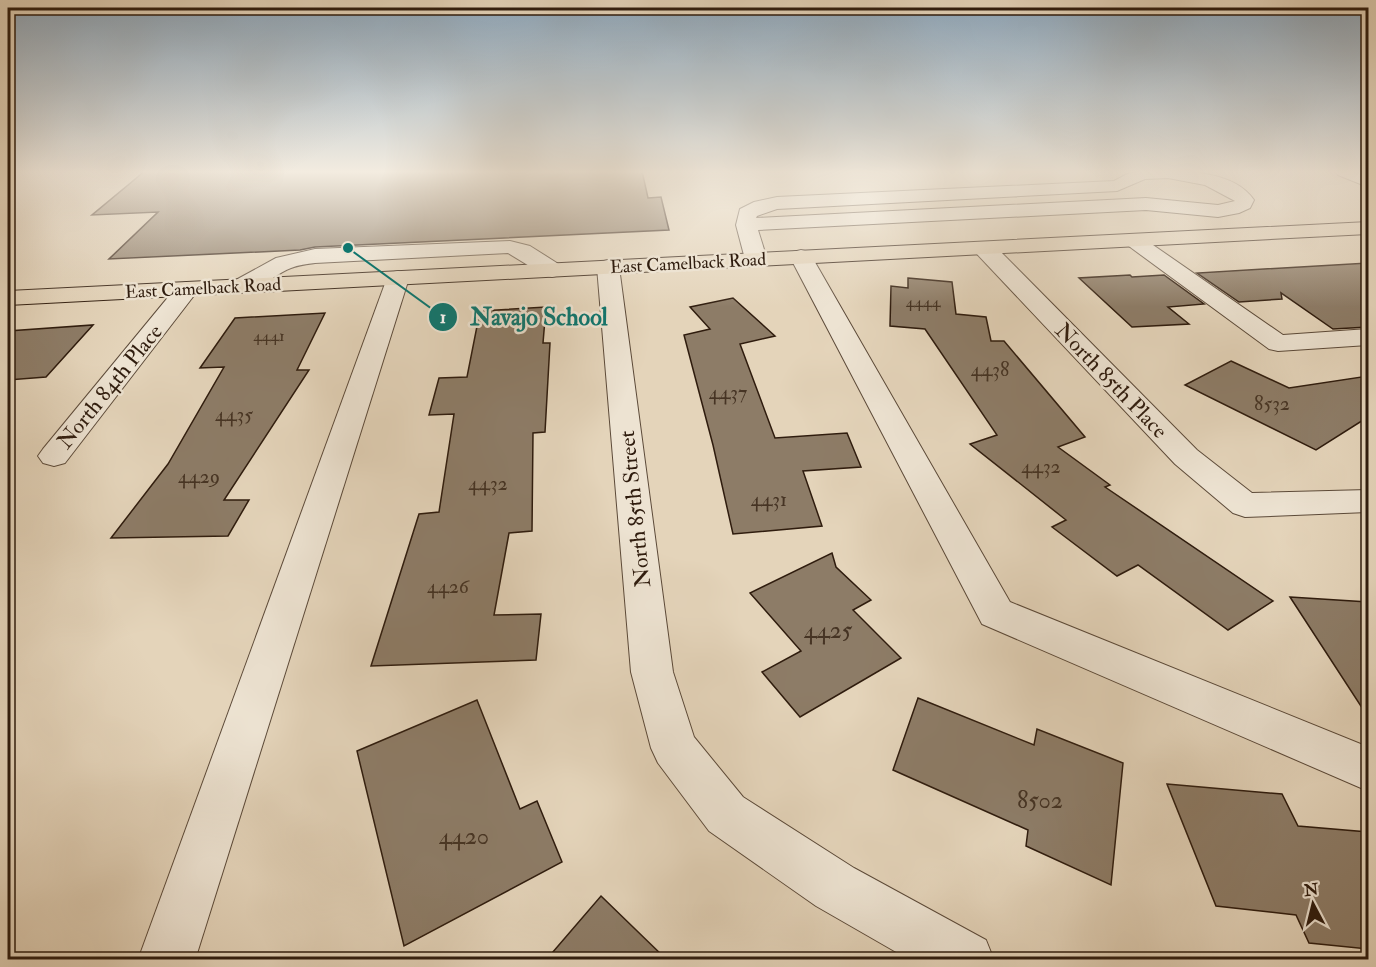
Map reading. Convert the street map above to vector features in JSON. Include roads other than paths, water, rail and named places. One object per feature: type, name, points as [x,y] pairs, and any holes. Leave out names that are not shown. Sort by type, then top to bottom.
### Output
[{"type":"main road","name":"East Camelback Road","points":[[8,298],[1368,228]]},
{"type":"street","points":[[747,216],[746,225],[756,260]]},
{"type":"street","points":[[746,225],[915,216]]},
{"type":"street","points":[[1133,240],[1278,343],[1368,337]]},
{"type":"street","points":[[242,286],[284,263],[326,256],[510,248],[522,251],[552,270]]},
{"type":"street","name":"North 85th Place","points":[[984,248],[1186,457],[1245,505],[1368,501]]},
{"type":"street","points":[[801,257],[996,614],[1368,769]]},
{"type":"street","name":"North 85th Street","points":[[608,267],[652,672],[674,748],[726,814],[835,887],[966,960]]},
{"type":"street","points":[[166,960],[398,278]]},
{"type":"street","name":"North 84th Place","points":[[54,456],[187,289]]},
{"type":"place","name":"Navajo School","points":[[348,248]]}]
